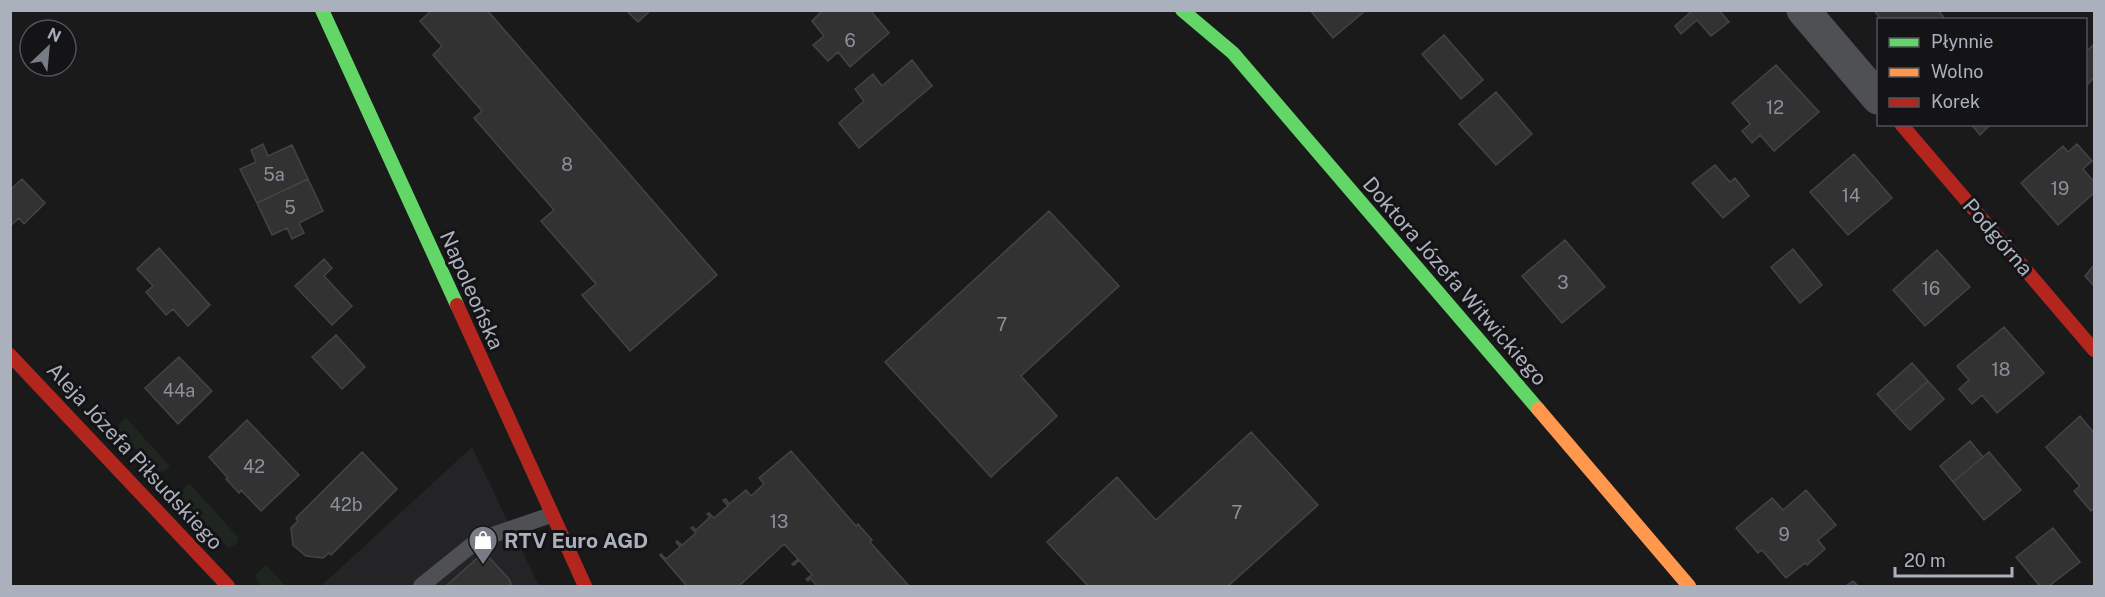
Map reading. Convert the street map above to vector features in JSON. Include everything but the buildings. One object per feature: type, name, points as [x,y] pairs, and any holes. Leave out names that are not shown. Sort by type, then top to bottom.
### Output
[{"type":"street","name":"Napoleońska","points":[[322,10],[585,586]]},
{"type":"street","name":"Doktora Józefa Witwickiego","points":[[1182,10],[1233,53],[1689,586]]},
{"type":"street","points":[[1803,10],[1877,97]]},
{"type":"street","name":"Podgórna","points":[[1903,126],[2094,350]]},
{"type":"street","name":"Aleja Józefa Piłsudskiego","points":[[10,355],[228,586]]},
{"type":"lane","points":[[421,586],[478,540],[551,515]]},
{"type":"shaded area","points":[[126,418],[170,466],[165,471],[158,472],[119,432],[119,424]]},
{"type":"shaded area","points":[[472,447],[539,586],[321,586]]},
{"type":"shaded area","points":[[189,483],[239,538],[235,545],[227,547],[181,500],[182,490]]},
{"type":"shaded area","points":[[266,565],[286,586],[262,586],[256,579],[256,574]]},
{"type":"traffic: fast","points":[[322,10],[457,305]]},
{"type":"traffic: fast","points":[[1182,10],[1233,53],[1538,409]]},
{"type":"traffic: slow","points":[[1538,409],[1689,586]]},
{"type":"traffic: jam","points":[[1903,126],[2094,350]]},
{"type":"traffic: jam","points":[[457,305],[585,586]]},
{"type":"traffic: jam","points":[[10,355],[228,586]]},
{"type":"place","name":"RTV Euro AGD","points":[[483,566]]}]
